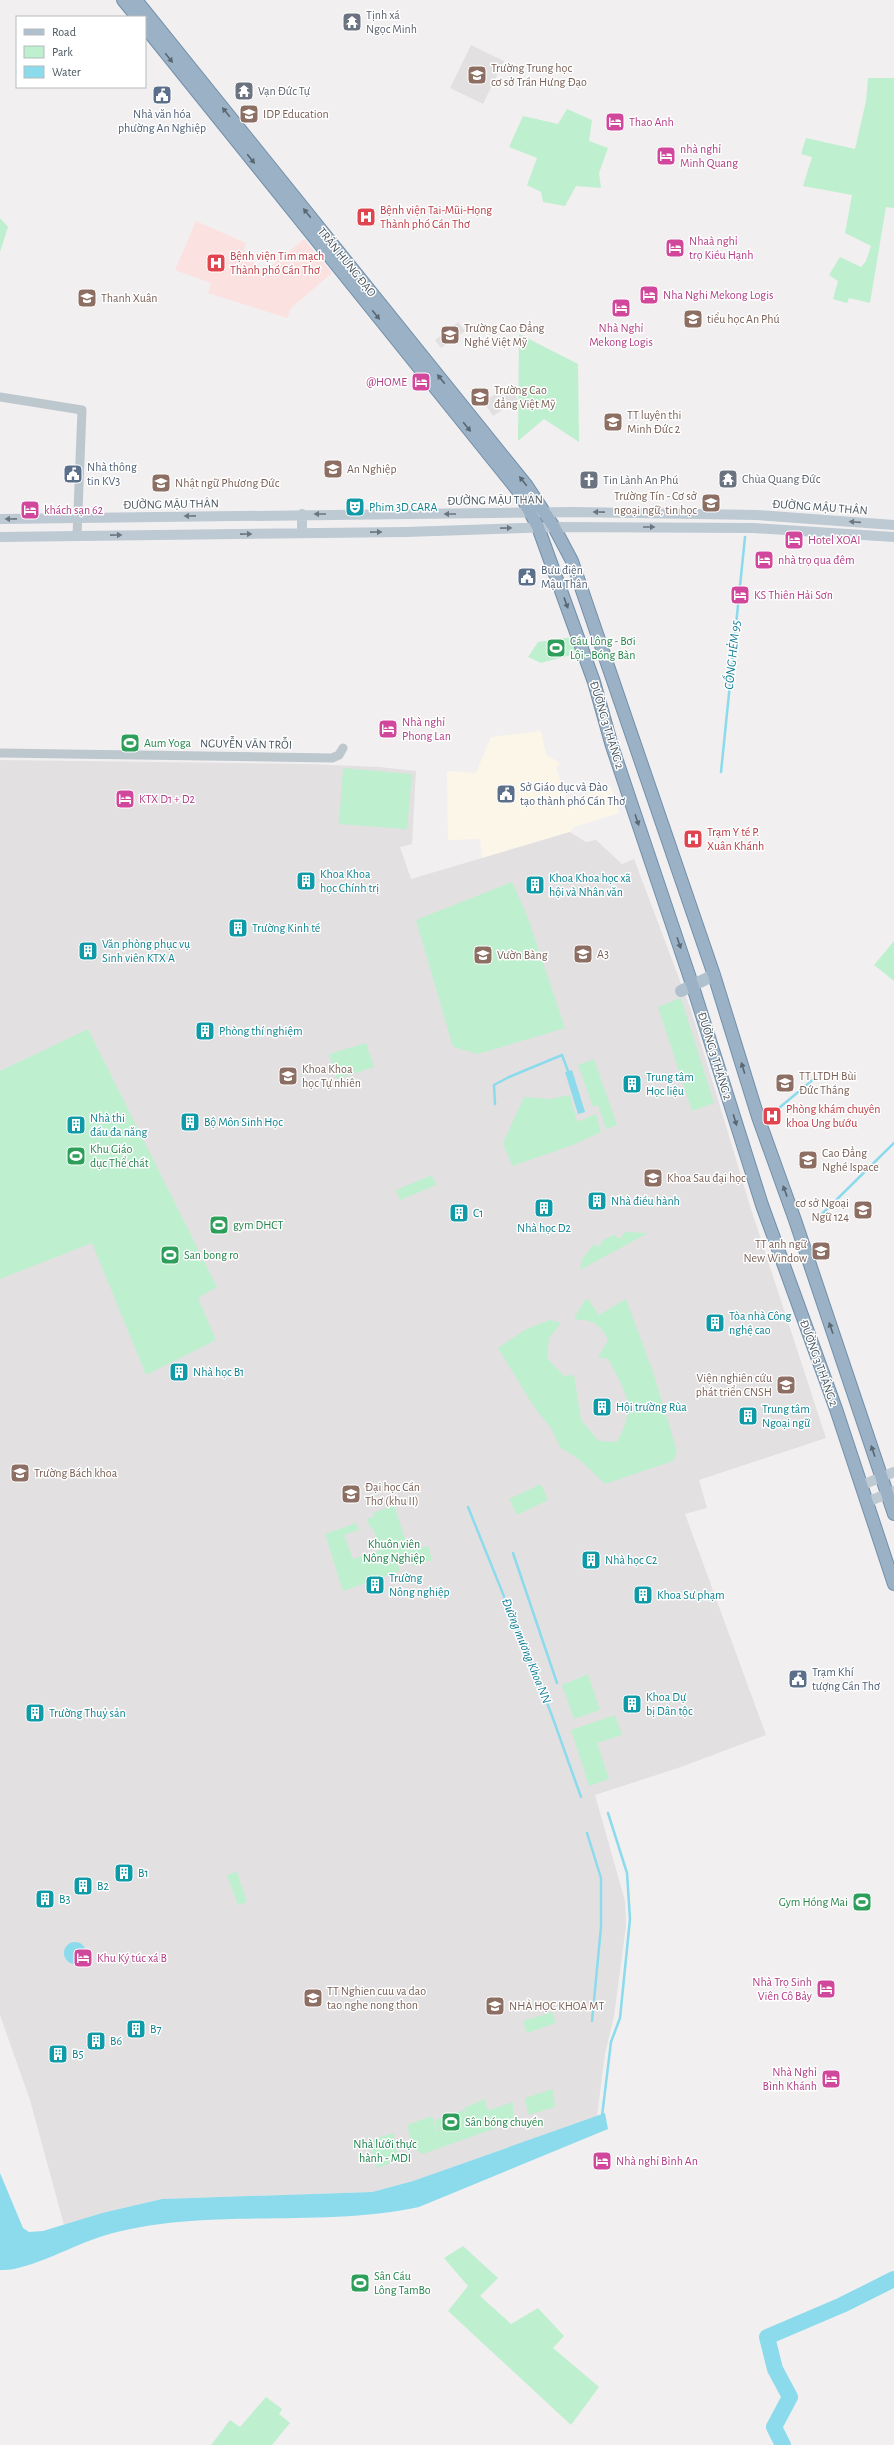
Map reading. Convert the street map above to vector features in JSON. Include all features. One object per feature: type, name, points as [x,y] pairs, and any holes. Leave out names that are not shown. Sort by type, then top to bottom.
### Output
[{"type":"highway","points":[[123,0],[136,16]]},
{"type":"highway","name":"TRẦN HƯNG ĐẠO","points":[[136,0],[527,486],[554,526]]},
{"type":"highway","name":"TRẦN HƯNG ĐẠO","points":[[146,28],[519,492],[538,527]]},
{"type":"highway","name":"ĐƯỜNG 3 THÁNG 2","points":[[554,526],[572,561],[714,976],[758,1117],[882,1479],[891,1492],[894,1514]]},
{"type":"highway","name":"ĐƯỜNG 3 THÁNG 2","points":[[538,527],[594,682],[612,746],[694,987],[762,1205],[862,1485],[894,1584]]},
{"type":"main road","name":"ĐƯỜNG MẬU THÂN","points":[[0,519],[302,514],[545,513],[757,515],[894,525]]},
{"type":"main road","points":[[302,514],[302,533]]},
{"type":"main road","points":[[753,528],[757,515]]},
{"type":"main road","points":[[0,537],[302,533],[554,526],[753,528],[894,537]]},
{"type":"main road","points":[[681,991],[694,987],[714,976]]},
{"type":"main road","points":[[862,1485],[882,1479],[894,1472]]},
{"type":"main road","points":[[867,1502],[891,1492]]},
{"type":"street","points":[[0,397],[82,410],[77,536]]},
{"type":"street","name":"NGUYỄN VĂN TRỖI","points":[[0,753],[332,758],[339,756],[343,748]]},
{"type":"shaded area","name":"Trường Trung học cơ sở Trần Hưng Đạo","points":[[471,45],[504,61],[483,104],[450,88]]},
{"type":"shaded area","name":"Bệnh viện Tim mạch Thành phố Cần Thơ","points":[[196,221],[246,243],[244,250],[263,273],[304,239],[332,273],[291,308],[287,318],[208,293],[211,283],[175,270]]},
{"type":"shaded area","name":"Trường Cao Đẳng Nghề Việt Mỹ","points":[[458,322],[465,331],[441,348],[435,340]]},
{"type":"shaded area","points":[[510,386],[518,400],[493,416],[483,401]]},
{"type":"shaded area","name":"Sở Giáo dục và Đào tạo thành phố Cần Thơ","points":[[541,731],[546,755],[560,763],[556,768],[567,800],[611,787],[619,813],[574,827],[570,832],[482,858],[480,839],[448,840],[447,771],[476,773],[491,737]]},
{"type":"shaded area","name":"Đại học Cần Thơ (khu II)","points":[[0,760],[308,764],[379,767],[416,771],[412,844],[400,847],[411,879],[570,832],[586,842],[596,840],[622,864],[634,859],[691,1010],[751,1209],[826,1438],[699,1480],[707,1508],[685,1514],[766,1735],[681,1767],[595,1795],[625,1901],[626,1926],[614,2016],[605,2054],[597,2116],[413,2181],[372,2192],[162,2199],[102,2213],[64,2225],[30,2100],[0,2015]]},
{"type":"green space","points":[[868,78],[894,78],[894,208],[886,207],[870,303],[849,298],[847,303],[833,299],[838,281],[829,275],[840,257],[861,267],[866,261],[871,246],[845,233],[852,195],[803,186],[812,157],[801,154],[806,138],[855,149],[866,101]]},
{"type":"green space","points":[[567,109],[592,120],[589,141],[608,148],[599,173],[601,188],[576,186],[565,206],[543,202],[541,192],[527,185],[537,158],[509,147],[523,116],[558,124]]},
{"type":"green space","points":[[0,218],[8,227],[0,252]]},
{"type":"green space","points":[[519,334],[578,364],[579,442],[544,419],[518,441]]},
{"type":"green space","name":"Cầu Lông - Bơi Lội - Bóng Bàn","points":[[573,637],[578,653],[541,663],[528,657],[538,642]]},
{"type":"green space","points":[[343,768],[412,774],[407,829],[339,824]]},
{"type":"green space","name":"Vườn Bàng","points":[[512,882],[528,918],[565,1028],[478,1054],[453,1047],[416,920]]},
{"type":"green space","points":[[894,941],[894,981],[874,965]]},
{"type":"green space","points":[[681,998],[714,1103],[692,1111],[658,1007]]},
{"type":"green space","name":"Khu Giáo dục Thể chất","points":[[88,1029],[217,1287],[198,1298],[216,1340],[146,1375],[92,1243],[0,1279],[0,1071]]},
{"type":"green space","points":[[366,1043],[374,1067],[337,1079],[329,1054]]},
{"type":"green space","points":[[594,1059],[617,1125],[606,1129],[598,1105],[593,1107],[578,1065]]},
{"type":"green space","points":[[570,1095],[577,1122],[596,1114],[601,1132],[573,1145],[512,1166],[503,1143],[524,1097],[550,1099]]},
{"type":"green space","points":[[432,1175],[436,1185],[400,1200],[396,1190]]},
{"type":"green space","points":[[625,1232],[648,1233],[580,1270],[582,1259],[594,1244],[599,1247],[603,1240],[614,1235],[620,1239]]},
{"type":"green space","points":[[588,1299],[599,1315],[626,1299],[652,1369],[677,1451],[673,1461],[605,1484],[581,1461],[560,1447],[551,1428],[534,1407],[498,1348],[526,1329],[550,1320],[561,1323],[549,1338],[547,1358],[564,1376],[574,1375],[581,1420],[599,1441],[617,1442],[627,1418],[627,1399],[620,1381],[608,1359],[598,1357],[608,1340],[606,1335],[600,1327],[593,1322],[574,1318],[585,1300]]},
{"type":"green space","points":[[541,1484],[548,1500],[517,1515],[509,1499]]},
{"type":"green space","name":"Khuôn viên Nông Nghiệp","points":[[394,1505],[409,1551],[428,1546],[432,1560],[413,1566],[410,1560],[398,1565],[400,1571],[343,1591],[325,1534],[356,1523],[359,1530],[344,1535],[353,1559],[380,1550],[373,1528],[371,1529],[367,1519],[374,1517],[373,1513]]},
{"type":"green space","points":[[588,1674],[600,1710],[574,1719],[562,1685]]},
{"type":"green space","points":[[615,1715],[622,1735],[597,1743],[609,1779],[589,1786],[571,1730]]},
{"type":"green space","points":[[237,1872],[247,1902],[238,1905],[227,1875]]},
{"type":"green space","points":[[552,2012],[556,2023],[527,2033],[523,2021]]},
{"type":"green space","points":[[553,2089],[555,2107],[528,2115],[525,2098]]},
{"type":"green space","points":[[485,2099],[487,2109],[490,2110],[513,2102],[513,2122],[423,2154],[413,2148],[407,2125],[432,2116],[438,2136],[435,2120],[464,2110],[468,2124],[465,2126],[469,2124],[464,2108]]},
{"type":"green space","name":"Nhà lưới thực hành - MDI","points":[[393,2133],[400,2160],[377,2168],[369,2141]]},
{"type":"green space","points":[[463,2246],[498,2278],[480,2296],[511,2324],[538,2308],[564,2336],[553,2348],[599,2387],[571,2425],[448,2311],[468,2286],[444,2258]]},
{"type":"green space","points":[[266,2397],[282,2409],[279,2414],[290,2423],[272,2445],[211,2445],[230,2420],[240,2427]]},
{"type":"water","points":[[572,1070],[585,1112],[578,1114],[565,1072]]},
{"type":"water","points":[[75,1942],[83,1945],[86,1953],[83,1961],[75,1964],[67,1961],[64,1953],[67,1945]]},
{"type":"water","points":[[605,2113],[608,2129],[419,2207],[340,2217],[219,2219],[141,2227],[103,2236],[24,2267],[0,2270],[0,2173],[23,2228],[29,2232],[43,2231],[102,2213],[162,2199],[372,2192],[413,2181]]},
{"type":"waterway","name":"CỐNG HẺM 95","points":[[721,772],[745,537]]},
{"type":"waterway","points":[[495,1104],[494,1085],[509,1077],[562,1055],[568,1071]]},
{"type":"waterway","points":[[767,1118],[815,1078]]},
{"type":"waterway","points":[[822,1214],[894,1143]]},
{"type":"waterway","name":"Đường mương Khoa NN","points":[[468,1507],[551,1713],[581,1797]]},
{"type":"waterway","points":[[513,1553],[557,1683]]},
{"type":"waterway","points":[[602,2116],[611,2042],[620,2018],[630,1919],[627,1873],[608,1813]]},
{"type":"waterway","points":[[587,1833],[601,1878],[601,1927],[592,2021]]},
{"type":"waterway","points":[[783,2445],[774,2427],[790,2397],[775,2369],[767,2337],[842,2305],[894,2279]]},
{"type":"place","name":"Tịnh xá Ngọc Minh","points":[[352,22]]},
{"type":"place","name":"Trường Trung học cơ sở Trần Hưng Đạo","points":[[477,75]]},
{"type":"place","name":"Vạn Đức Tự","points":[[244,91]]},
{"type":"place","name":"Nhà văn hóa phường An Nghiệp","points":[[162,95]]},
{"type":"place","name":"IDP Education","points":[[249,114]]},
{"type":"place","name":"Thao Anh","points":[[615,122]]},
{"type":"place","name":"nhà nghỉ Minh Quang","points":[[666,156]]},
{"type":"place","name":"Bệnh viện Tai-Mũi-Họng Thành phố Cần Thơ","points":[[366,217]]},
{"type":"place","name":"Nhaà nghỉ trọ Kiều Hạnh","points":[[675,248]]},
{"type":"place","name":"Bệnh viện Tim mạch Thành phố Cần Thơ","points":[[216,263]]},
{"type":"place","name":"Nha Nghi Mekong Logis","points":[[649,295]]},
{"type":"place","name":"Thanh Xuân","points":[[87,298]]},
{"type":"place","name":"Nhà Nghỉ Mekong Logis","points":[[621,308]]},
{"type":"place","name":"tiểu học An Phú","points":[[693,319]]},
{"type":"place","name":"Trường Cao Đẳng Nghề Việt Mỹ","points":[[450,335]]},
{"type":"place","name":"@HOME","points":[[421,382]]},
{"type":"place","name":"Trường Cao đẳng Việt Mỹ","points":[[480,397]]},
{"type":"place","name":"TT luyện thi Minh Đức 2","points":[[613,422]]},
{"type":"place","name":"An Nghiệp","points":[[333,469]]},
{"type":"place","name":"Nhà thông tin KV3","points":[[73,474]]},
{"type":"place","name":"Chùa Quang Đức","points":[[728,479]]},
{"type":"place","name":"Tin Lành An Phú","points":[[589,480]]},
{"type":"place","name":"Nhật ngữ Phương Đức","points":[[161,483]]},
{"type":"place","name":"Trường Tín - Cơ sở ngoại ngữ, tin học","points":[[711,503]]},
{"type":"place","name":"Phim 3D CARA","points":[[355,507]]},
{"type":"place","name":"khách sạn 62","points":[[30,510]]},
{"type":"place","name":"Hotel XOAI","points":[[794,540]]},
{"type":"place","name":"nhà trọ qua đêm","points":[[764,560]]},
{"type":"place","name":"Bưu điện Mậu Thân","points":[[527,577]]},
{"type":"place","name":"KS Thiên Hải Sơn","points":[[740,595]]},
{"type":"place","name":"Cầu Lông - Bơi Lội - Bóng Bàn","points":[[556,648]]},
{"type":"place","name":"Nhà nghỉ Phong Lan","points":[[388,729]]},
{"type":"place","name":"Aum Yoga","points":[[130,743]]},
{"type":"place","name":"Sở Giáo dục và Đào tạo thành phố Cần Thơ","points":[[506,794]]},
{"type":"place","name":"KTX D1 + D2","points":[[125,799]]},
{"type":"place","name":"Trạm Y tế P. Xuân Khánh","points":[[693,839]]},
{"type":"place","name":"Khoa Khoa học Chính trị","points":[[306,881]]},
{"type":"place","name":"Khoa Khoa học xã hội và Nhân văn","points":[[535,885]]},
{"type":"place","name":"Trường Kinh tế","points":[[238,928]]},
{"type":"place","name":"Văn phòng phục vụ Sinh viên KTX A","points":[[88,951]]},
{"type":"place","name":"A3","points":[[583,954]]},
{"type":"place","name":"Vườn Bàng","points":[[483,955]]},
{"type":"place","name":"Phòng thí nghiệm","points":[[205,1031]]},
{"type":"place","name":"Khoa Khoa học Tự nhiên","points":[[288,1076]]},
{"type":"place","name":"TT LTDH Bùi Đức Thắng","points":[[785,1083]]},
{"type":"place","name":"Trung tâm Học liệu","points":[[632,1084]]},
{"type":"place","name":"Phòng khám chuyên khoa Ung bướu","points":[[772,1116]]},
{"type":"place","name":"Bộ Môn Sinh Học","points":[[190,1122]]},
{"type":"place","name":"Nhà thi đấu đa năng","points":[[76,1125]]},
{"type":"place","name":"Khu Giáo dục Thể chất","points":[[76,1156]]},
{"type":"place","name":"Cao Đẳng Nghề Ispace","points":[[808,1160]]},
{"type":"place","name":"Khoa Sau đại học","points":[[653,1178]]},
{"type":"place","name":"Nhà điều hành","points":[[597,1201]]},
{"type":"place","name":"Nhà học D2","points":[[544,1208]]},
{"type":"place","name":"cơ sở Ngoại Ngữ 124","points":[[863,1210]]},
{"type":"place","name":"C1","points":[[459,1213]]},
{"type":"place","name":"gym DHCT","points":[[219,1225]]},
{"type":"place","name":"TT anh ngữ New Window","points":[[821,1251]]},
{"type":"place","name":"San bong ro","points":[[170,1255]]},
{"type":"place","name":"Tòa nhà Công nghệ cao","points":[[715,1323]]},
{"type":"place","name":"Nhà học B1","points":[[179,1372]]},
{"type":"place","name":"Viện nghiên cứu phát triển CNSH","points":[[786,1385]]},
{"type":"place","name":"Hội trường Rùa","points":[[602,1407]]},
{"type":"place","name":"Trung tâm Ngoại ngữ","points":[[748,1416]]},
{"type":"place","name":"Trường Bách khoa","points":[[20,1473]]},
{"type":"place","name":"Đại học Cần Thơ (khu II)","points":[[351,1494]]},
{"type":"place","name":"Nhà học C2","points":[[591,1560]]},
{"type":"place","name":"Trường Nông nghiệp","points":[[375,1585]]},
{"type":"place","name":"Khoa Sư phạm","points":[[643,1595]]},
{"type":"place","name":"Trạm Khí tượng Cần Thơ","points":[[798,1679]]},
{"type":"place","name":"Khoa Dự bị Dân tộc","points":[[632,1704]]},
{"type":"place","name":"Trường Thuỷ sản","points":[[35,1713]]},
{"type":"place","name":"B1","points":[[124,1873]]},
{"type":"place","name":"B2","points":[[83,1886]]},
{"type":"place","name":"B3","points":[[45,1899]]},
{"type":"place","name":"Gym Hồng Mai","points":[[862,1902]]},
{"type":"place","name":"Khu Ký túc xá B","points":[[83,1958]]},
{"type":"place","name":"Nhà Trọ Sinh Viên Cô Bảy","points":[[826,1989]]},
{"type":"place","name":"TT Nghien cuu va dao tao nghe nong thon","points":[[313,1998]]},
{"type":"place","name":"NHÀ HỌC KHOA MT","points":[[495,2006]]},
{"type":"place","name":"B7","points":[[136,2029]]},
{"type":"place","name":"B6","points":[[96,2041]]},
{"type":"place","name":"B5","points":[[58,2054]]},
{"type":"place","name":"Nhà Nghỉ Bình Khánh","points":[[831,2079]]},
{"type":"place","name":"Sân bóng chuyền","points":[[451,2122]]},
{"type":"place","name":"Nhà nghỉ Bình An","points":[[602,2161]]},
{"type":"place","name":"Sân Cầu Lông TamBo","points":[[360,2283]]}]
